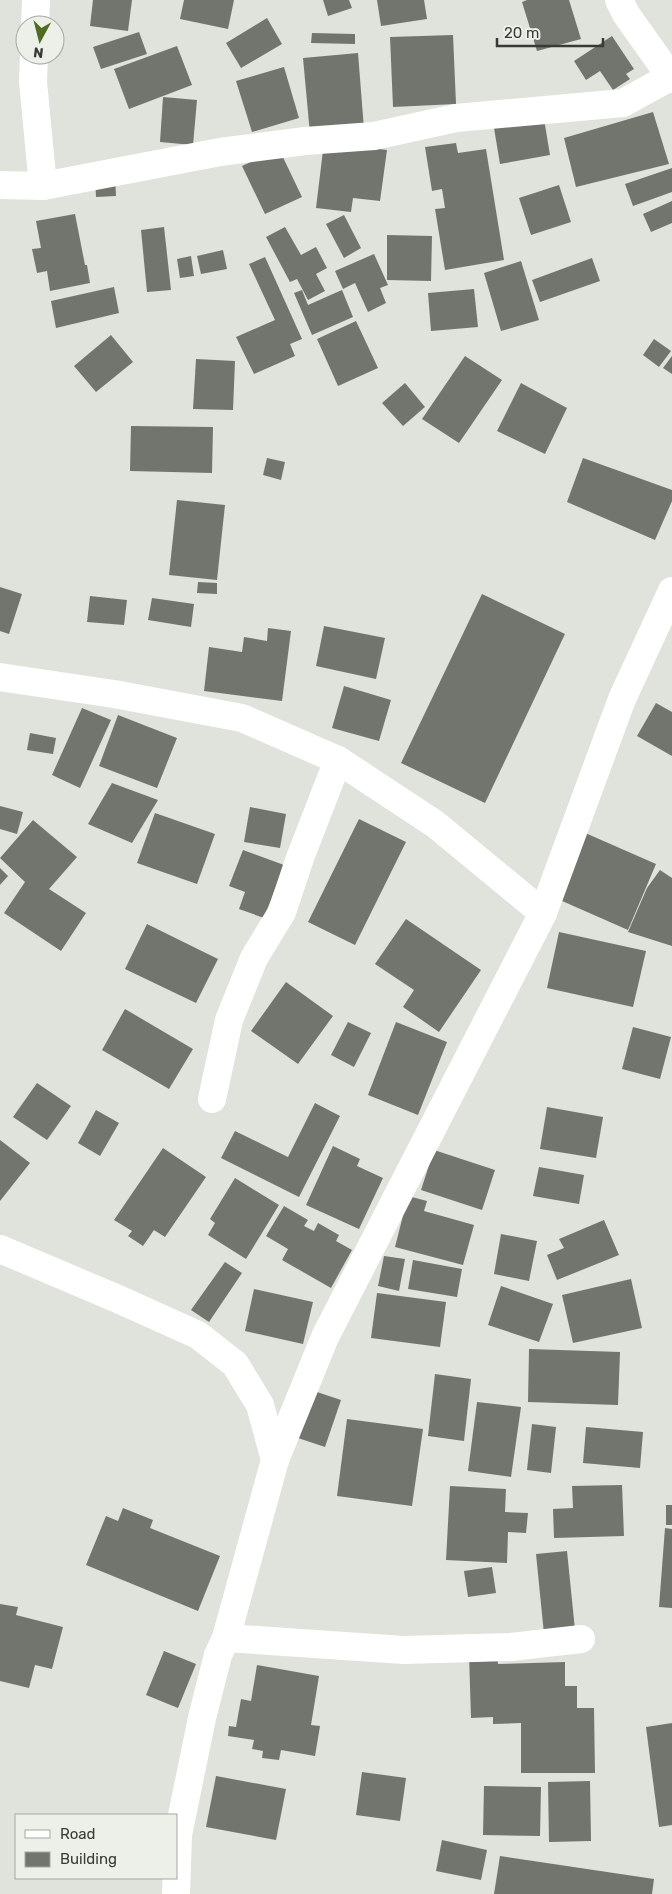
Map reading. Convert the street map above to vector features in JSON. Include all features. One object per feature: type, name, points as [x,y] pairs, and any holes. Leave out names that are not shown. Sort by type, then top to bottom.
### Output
[{"type":"street","points":[[35,15],[36,0]]},
{"type":"street","points":[[0,185],[43,186],[220,152],[305,141],[374,136],[456,118],[623,103],[671,78],[630,5]]},
{"type":"street","points":[[34,65],[33,82],[43,186]]},
{"type":"street","points":[[178,1835],[202,1718],[218,1655],[226,1638],[275,1460],[325,1337],[543,913],[622,699],[672,591]]},
{"type":"street","points":[[0,677],[114,694],[242,718],[338,760],[435,824],[543,913]]},
{"type":"street","points":[[212,1100],[230,1020],[254,958],[282,912],[300,858],[338,760]]},
{"type":"street","points":[[0,1249],[198,1335],[235,1364],[260,1405],[275,1460]]},
{"type":"street","points":[[226,1638],[404,1650],[511,1647],[581,1639]]},
{"type":"street","points":[[176,1894],[177,1879]]},
{"type":"building","points":[[93,0],[132,0],[128,31],[90,26]]},
{"type":"building","points":[[184,0],[234,0],[228,29],[180,19]]},
{"type":"building","points":[[323,0],[349,0],[352,8],[328,16]]},
{"type":"building","points":[[377,0],[424,0],[427,19],[381,26]]},
{"type":"building","points":[[527,0],[569,0],[581,39],[537,51],[522,2]]},
{"type":"building","points":[[267,18],[282,44],[241,68],[226,43]]},
{"type":"building","points":[[139,32],[147,54],[101,69],[93,47]]},
{"type":"building","points":[[312,33],[355,34],[355,44],[311,43]]},
{"type":"building","points":[[453,35],[456,104],[393,107],[390,37]]},
{"type":"building","points":[[612,36],[634,69],[626,74],[630,79],[613,90],[600,71],[586,80],[574,61]]},
{"type":"building","points":[[177,46],[192,85],[129,109],[114,69]]},
{"type":"building","points":[[358,53],[364,129],[310,134],[303,58]]},
{"type":"building","points":[[284,67],[299,118],[252,132],[236,81]]},
{"type":"building","points":[[163,97],[197,100],[193,145],[160,142]]},
{"type":"building","points":[[653,112],[669,164],[576,187],[564,138]]},
{"type":"building","points":[[543,113],[550,155],[500,164],[493,122]]},
{"type":"building","points":[[324,142],[387,150],[380,201],[353,198],[351,212],[316,208]]},
{"type":"building","points":[[456,143],[458,153],[486,149],[504,260],[445,270],[435,209],[445,208],[442,189],[432,191],[425,147]]},
{"type":"building","points":[[279,149],[302,197],[265,214],[242,166]]},
{"type":"building","points":[[672,168],[672,192],[633,206],[625,184]]},
{"type":"building","points":[[115,175],[116,196],[96,197],[95,177]]},
{"type":"building","points":[[559,185],[571,222],[531,235],[519,198]]},
{"type":"building","points":[[672,201],[672,223],[651,232],[643,214]]},
{"type":"building","points":[[75,214],[90,283],[50,291],[47,271],[37,273],[32,249],[41,248],[36,221]]},
{"type":"building","points":[[344,215],[361,248],[344,258],[326,224]]},
{"type":"building","points":[[164,227],[171,290],[147,292],[141,230]]},
{"type":"building","points":[[285,227],[301,255],[316,247],[327,268],[316,274],[325,291],[308,300],[297,279],[290,282],[266,237]]},
{"type":"building","points":[[387,235],[432,236],[431,281],[387,280]]},
{"type":"building","points":[[223,250],[227,269],[201,274],[197,256]]},
{"type":"building","points":[[374,254],[388,285],[380,288],[386,303],[368,312],[355,283],[343,289],[335,271]]},
{"type":"building","points":[[191,256],[194,276],[180,278],[177,259]]},
{"type":"building","points":[[265,257],[302,339],[290,344],[295,356],[254,374],[236,337],[275,320],[249,264]]},
{"type":"building","points":[[592,258],[600,281],[540,302],[532,280]]},
{"type":"building","points":[[521,261],[539,320],[501,331],[484,273]]},
{"type":"building","points":[[114,287],[119,313],[56,328],[51,301]]},
{"type":"building","points":[[474,289],[478,327],[431,331],[428,293]]},
{"type":"building","points":[[302,290],[308,305],[342,290],[353,317],[312,335],[294,293]]},
{"type":"building","points":[[356,321],[378,368],[338,386],[317,339]]},
{"type":"building","points":[[111,335],[133,362],[96,392],[74,366]]},
{"type":"building","points":[[654,339],[671,351],[659,367],[643,355]]},
{"type":"building","points":[[465,356],[502,380],[459,443],[422,419]]},
{"type":"building","points":[[672,356],[672,374],[663,368]]},
{"type":"building","points":[[196,359],[235,361],[233,410],[193,409]]},
{"type":"building","points":[[405,383],[425,407],[403,426],[382,403]]},
{"type":"building","points":[[521,383],[567,408],[545,454],[497,431]]},
{"type":"building","points":[[131,426],[213,427],[212,473],[130,471]]},
{"type":"building","points":[[267,458],[285,462],[281,480],[263,475]]},
{"type":"building","points":[[583,458],[672,490],[672,501],[655,540],[567,502]]},
{"type":"building","points":[[177,500],[225,505],[217,580],[169,575]]},
{"type":"building","points":[[198,582],[217,583],[217,594],[197,593]]},
{"type":"building","points":[[0,587],[22,594],[9,634],[0,631]]},
{"type":"building","points":[[482,594],[565,634],[485,803],[401,763]]},
{"type":"building","points":[[90,596],[127,600],[124,625],[87,622]]},
{"type":"building","points":[[152,598],[194,604],[191,627],[148,620]]},
{"type":"building","points":[[324,626],[385,638],[376,679],[316,666]]},
{"type":"building","points":[[268,628],[291,631],[282,701],[204,691],[209,647],[242,652],[244,637],[267,641]]},
{"type":"building","points":[[344,686],[391,700],[379,741],[332,728]]},
{"type":"building","points":[[656,703],[672,712],[672,756],[637,736]]},
{"type":"building","points":[[82,708],[111,720],[80,788],[52,775]]},
{"type":"building","points":[[118,715],[177,738],[157,788],[99,766]]},
{"type":"building","points":[[30,733],[56,738],[53,754],[27,750]]},
{"type":"building","points":[[112,783],[158,800],[132,843],[88,824]]},
{"type":"building","points":[[0,806],[23,812],[17,834],[0,829]]},
{"type":"building","points":[[250,807],[286,814],[280,848],[244,842]]},
{"type":"building","points":[[155,813],[215,834],[197,884],[137,863]]},
{"type":"building","points":[[359,819],[406,842],[355,945],[308,922]]},
{"type":"building","points":[[33,820],[77,857],[49,889],[86,913],[61,951],[4,913],[25,882],[0,858]]},
{"type":"building","points":[[583,832],[656,864],[628,930],[553,897]]},
{"type":"building","points":[[243,850],[284,865],[264,918],[239,909],[245,892],[229,886]]},
{"type":"building","points":[[0,868],[8,876],[0,885]]},
{"type":"building","points":[[660,870],[672,878],[672,946],[628,932],[647,888]]},
{"type":"building","points":[[406,919],[481,970],[439,1032],[403,1007],[414,990],[375,964]]},
{"type":"building","points":[[147,924],[218,959],[196,1003],[125,969]]},
{"type":"building","points":[[559,932],[646,951],[633,1007],[547,988]]},
{"type":"building","points":[[286,982],[333,1016],[298,1064],[251,1031]]},
{"type":"building","points":[[125,1009],[193,1049],[169,1089],[102,1050]]},
{"type":"building","points":[[348,1022],[371,1033],[354,1067],[331,1055]]},
{"type":"building","points":[[396,1022],[447,1042],[418,1115],[368,1095]]},
{"type":"building","points":[[633,1027],[671,1037],[660,1079],[622,1069]]},
{"type":"building","points":[[37,1083],[71,1106],[47,1140],[13,1117]]},
{"type":"building","points":[[315,1103],[340,1116],[299,1197],[221,1158],[235,1131],[288,1157]]},
{"type":"building","points":[[547,1107],[603,1117],[596,1158],[540,1149]]},
{"type":"building","points":[[96,1110],[119,1123],[100,1156],[78,1143]]},
{"type":"building","points":[[0,1140],[30,1163],[0,1201]]},
{"type":"building","points":[[333,1146],[360,1159],[357,1166],[383,1178],[359,1229],[306,1205]]},
{"type":"building","points":[[163,1148],[206,1177],[165,1237],[154,1230],[143,1246],[128,1236],[132,1231],[114,1220]]},
{"type":"building","points":[[434,1150],[495,1170],[482,1210],[421,1190]]},
{"type":"building","points":[[539,1167],[584,1175],[579,1204],[533,1196]]},
{"type":"building","points":[[235,1178],[279,1205],[246,1259],[208,1235],[215,1223],[210,1219]]},
{"type":"building","points":[[408,1196],[427,1201],[424,1211],[474,1225],[463,1265],[395,1247]]},
{"type":"building","points":[[284,1206],[308,1220],[304,1226],[314,1231],[318,1223],[339,1235],[336,1241],[352,1250],[331,1288],[282,1260],[288,1249],[266,1236]]},
{"type":"building","points":[[604,1220],[619,1255],[557,1280],[547,1255],[564,1248],[559,1239]]},
{"type":"building","points":[[501,1234],[537,1241],[529,1281],[494,1274]]},
{"type":"building","points":[[384,1256],[405,1259],[399,1291],[378,1286]]},
{"type":"building","points":[[413,1260],[462,1269],[457,1297],[408,1289]]},
{"type":"building","points":[[225,1262],[242,1273],[209,1322],[191,1310]]},
{"type":"building","points":[[631,1279],[642,1328],[573,1343],[562,1295]]},
{"type":"building","points":[[501,1286],[553,1304],[539,1342],[488,1325]]},
{"type":"building","points":[[254,1289],[313,1302],[303,1344],[245,1331]]},
{"type":"building","points":[[377,1293],[446,1302],[440,1347],[371,1338]]},
{"type":"building","points":[[529,1349],[620,1352],[618,1405],[528,1402]]},
{"type":"building","points":[[435,1374],[471,1379],[464,1441],[428,1436]]},
{"type":"building","points":[[305,1388],[341,1400],[325,1447],[289,1435]]},
{"type":"building","points":[[477,1402],[521,1407],[511,1477],[468,1471]]},
{"type":"building","points":[[347,1419],[423,1429],[412,1506],[337,1496]]},
{"type":"building","points":[[532,1424],[556,1427],[551,1473],[527,1470]]},
{"type":"building","points":[[586,1427],[643,1432],[640,1468],[583,1463]]},
{"type":"building","points":[[622,1485],[624,1536],[554,1538],[553,1509],[573,1508],[572,1486]]},
{"type":"building","points":[[450,1486],[506,1489],[505,1512],[528,1513],[526,1533],[508,1532],[507,1563],[446,1560]]},
{"type":"building","points":[[666,1505],[672,1505],[672,1525],[666,1525]]},
{"type":"building","points":[[123,1508],[153,1520],[150,1528],[220,1556],[198,1611],[86,1565],[106,1516],[118,1521]]},
{"type":"building","points":[[665,1528],[672,1529],[672,1608],[659,1607]]},
{"type":"building","points":[[567,1551],[575,1630],[544,1634],[536,1554]]},
{"type":"building","points":[[492,1567],[496,1593],[468,1597],[464,1571]]},
{"type":"building","points":[[0,1604],[18,1607],[16,1615],[63,1627],[52,1669],[35,1665],[29,1688],[0,1681]]},
{"type":"building","points":[[164,1651],[196,1664],[178,1708],[146,1695]]},
{"type":"building","points":[[497,1653],[498,1664],[565,1662],[565,1686],[577,1686],[577,1708],[594,1708],[595,1773],[521,1773],[521,1723],[493,1724],[493,1717],[471,1718],[469,1654]]},
{"type":"building","points":[[257,1665],[319,1676],[311,1725],[320,1726],[315,1756],[281,1750],[279,1760],[262,1758],[263,1751],[252,1749],[254,1740],[228,1736],[229,1726],[236,1727],[241,1699],[251,1701]]},
{"type":"building","points":[[672,1723],[672,1825],[659,1827],[646,1727]]},
{"type":"building","points":[[362,1772],[406,1778],[400,1821],[356,1815]]},
{"type":"building","points":[[216,1776],[286,1789],[276,1840],[206,1827]]},
{"type":"building","points":[[590,1781],[591,1841],[549,1842],[548,1782]]},
{"type":"building","points":[[484,1786],[541,1787],[540,1836],[483,1835]]},
{"type":"building","points":[[442,1840],[487,1850],[481,1880],[436,1871]]},
{"type":"building","points":[[500,1856],[654,1879],[652,1894],[494,1894]]}]
